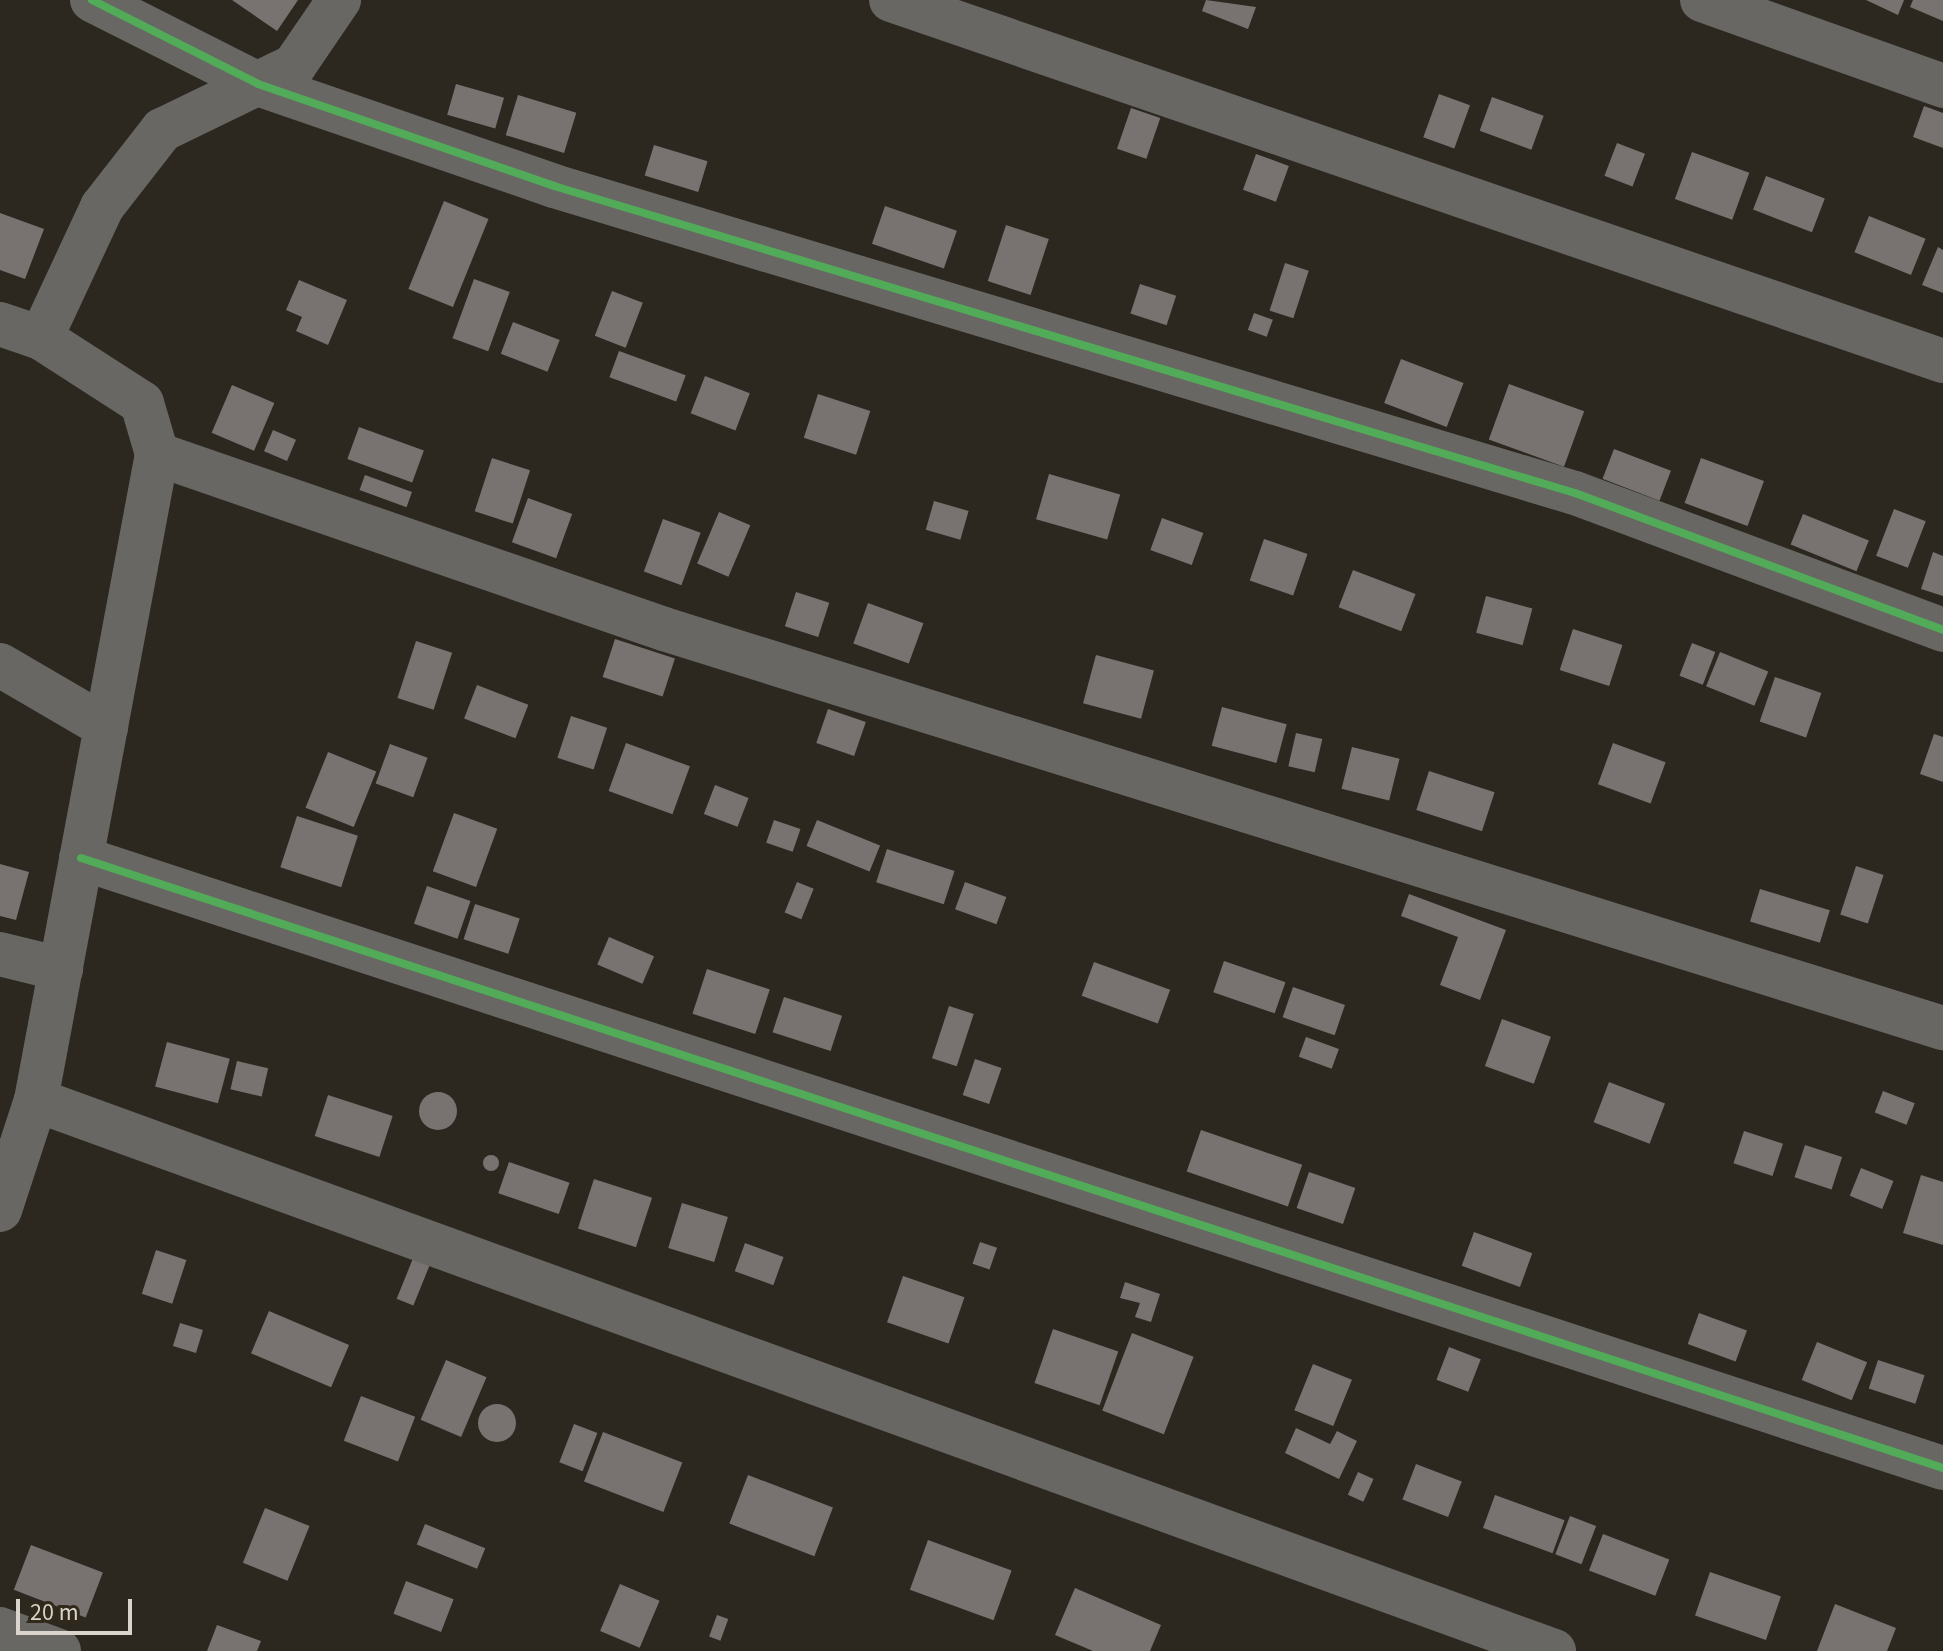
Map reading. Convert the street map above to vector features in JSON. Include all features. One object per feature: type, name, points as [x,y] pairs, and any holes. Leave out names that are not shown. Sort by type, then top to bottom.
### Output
[{"type":"street","points":[[92,0],[258,84],[554,186],[1575,493],[1943,630]]},
{"type":"street","points":[[41,338],[102,207],[162,130],[294,66],[339,0]]},
{"type":"street","points":[[891,0],[1943,361]]},
{"type":"street","points":[[1702,0],[1943,86]]},
{"type":"street","points":[[0,324],[41,338],[142,403],[157,454],[36,1100],[0,1210]]},
{"type":"street","points":[[157,454],[664,629],[1943,1028]]},
{"type":"street","points":[[0,665],[106,727]]},
{"type":"street","points":[[81,858],[1943,1468]]},
{"type":"street","points":[[0,954],[61,969]]},
{"type":"street","points":[[36,1100],[1554,1651]]},
{"type":"street","points":[[0,1629],[59,1651]]},
{"type":"building","points":[[232,0],[298,0],[277,31]]},
{"type":"building","points":[[1206,0],[1256,7],[1248,29],[1202,11]]},
{"type":"building","points":[[1866,0],[1904,0],[1898,15]]},
{"type":"building","points":[[1913,0],[1943,0],[1943,21],[1910,7]]},
{"type":"building","points":[[456,84],[504,98],[495,129],[447,115]]},
{"type":"building","points":[[1439,94],[1470,105],[1454,149],[1423,137]]},
{"type":"building","points":[[518,95],[576,113],[564,153],[506,135]]},
{"type":"building","points":[[1492,97],[1544,116],[1531,150],[1480,131]]},
{"type":"building","points":[[1924,106],[1943,113],[1943,148],[1913,137]]},
{"type":"building","points":[[1131,108],[1160,118],[1146,159],[1117,149]]},
{"type":"building","points":[[1617,143],[1645,154],[1632,186],[1604,176]]},
{"type":"building","points":[[654,145],[708,161],[698,192],[645,176]]},
{"type":"building","points":[[1692,152],[1749,173],[1732,220],[1675,199]]},
{"type":"building","points":[[1256,154],[1289,166],[1276,202],[1243,190]]},
{"type":"building","points":[[1766,176],[1825,199],[1812,232],[1753,210]]},
{"type":"building","points":[[444,201],[489,219],[453,307],[408,289]]},
{"type":"building","points":[[885,206],[957,231],[944,269],[872,244]]},
{"type":"building","points":[[0,213],[44,229],[25,279],[0,270]]},
{"type":"building","points":[[1869,216],[1926,239],[1911,275],[1854,252]]},
{"type":"building","points":[[1006,225],[1049,239],[1031,295],[988,281]]},
{"type":"building","points":[[1938,247],[1943,250],[1943,293],[1922,285]]},
{"type":"building","points":[[1285,263],[1309,271],[1293,318],[1270,311]]},
{"type":"building","points":[[474,279],[510,292],[488,351],[452,338]]},
{"type":"building","points":[[299,280],[347,300],[328,345],[296,331],[302,317],[286,310]]},
{"type":"building","points":[[1140,284],[1176,296],[1167,325],[1130,313]]},
{"type":"building","points":[[612,291],[643,303],[626,348],[595,336]]},
{"type":"building","points":[[1254,313],[1273,320],[1267,337],[1248,330]]},
{"type":"building","points":[[513,322],[560,340],[547,372],[501,354]]},
{"type":"building","points":[[619,351],[686,375],[676,402],[609,377]]},
{"type":"building","points":[[1401,359],[1464,383],[1447,427],[1384,403]]},
{"type":"building","points":[[705,376],[750,393],[735,431],[691,413]]},
{"type":"building","points":[[1509,384],[1584,411],[1564,467],[1489,439]]},
{"type":"building","points":[[232,385],[274,403],[254,451],[212,433]]},
{"type":"building","points":[[818,394],[870,411],[856,455],[804,438]]},
{"type":"building","points":[[359,427],[424,451],[412,483],[347,459]]},
{"type":"building","points":[[273,430],[296,440],[287,461],[264,451]]},
{"type":"building","points":[[1614,449],[1671,471],[1659,501],[1603,479]]},
{"type":"building","points":[[492,458],[530,470],[513,524],[475,511]]},
{"type":"building","points":[[1701,458],[1764,481],[1748,526],[1685,503]]},
{"type":"building","points":[[1049,474],[1120,494],[1107,540],[1036,519]]},
{"type":"building","points":[[365,475],[412,492],[407,507],[360,490]]},
{"type":"building","points":[[528,498],[572,514],[556,558],[512,542]]},
{"type":"building","points":[[934,501],[969,511],[960,540],[926,530]]},
{"type":"building","points":[[1894,509],[1926,521],[1908,568],[1876,556]]},
{"type":"building","points":[[719,512],[750,525],[728,577],[697,564]]},
{"type":"building","points":[[1803,514],[1869,541],[1856,571],[1791,545]]},
{"type":"building","points":[[1162,518],[1203,533],[1192,565],[1150,550]]},
{"type":"building","points":[[663,519],[701,533],[681,585],[644,572]]},
{"type":"building","points":[[1264,539],[1307,554],[1293,596],[1250,581]]},
{"type":"building","points":[[1933,552],[1943,556],[1943,596],[1921,589]]},
{"type":"building","points":[[1353,570],[1416,594],[1401,631],[1339,607]]},
{"type":"building","points":[[796,592],[829,603],[818,637],[785,626]]},
{"type":"building","points":[[1486,596],[1532,608],[1523,645],[1476,633]]},
{"type":"building","points":[[868,603],[923,623],[909,664],[853,643]]},
{"type":"building","points":[[1573,629],[1622,645],[1609,686],[1560,670]]},
{"type":"building","points":[[615,639],[675,658],[663,697],[603,677]]},
{"type":"building","points":[[416,641],[452,653],[434,710],[397,698]]},
{"type":"building","points":[[1692,643],[1715,652],[1703,685],[1679,676]]},
{"type":"building","points":[[1720,652],[1768,671],[1754,706],[1706,686]]},
{"type":"building","points":[[1096,655],[1154,671],[1141,719],[1083,703]]},
{"type":"building","points":[[1775,677],[1821,693],[1806,737],[1760,721]]},
{"type":"building","points":[[477,685],[528,705],[515,738],[464,719]]},
{"type":"building","points":[[1222,707],[1287,724],[1276,763],[1212,746]]},
{"type":"building","points":[[828,709],[866,722],[854,756],[816,743]]},
{"type":"building","points":[[571,716],[607,728],[594,770],[557,758]]},
{"type":"building","points":[[1296,733],[1322,739],[1315,772],[1288,766]]},
{"type":"building","points":[[1934,734],[1943,737],[1943,782],[1920,774]]},
{"type":"building","points":[[626,743],[690,766],[672,814],[609,791]]},
{"type":"building","points":[[1613,743],[1666,762],[1651,803],[1598,784]]},
{"type":"building","points":[[390,744],[428,758],[413,797],[376,783]]},
{"type":"building","points":[[1352,747],[1400,759],[1389,801],[1342,789]]},
{"type":"building","points":[[328,752],[376,771],[354,827],[306,808]]},
{"type":"building","points":[[1429,771],[1495,792],[1482,831],[1416,810]]},
{"type":"building","points":[[715,785],[749,798],[737,827],[704,814]]},
{"type":"building","points":[[454,813],[497,829],[476,887],[433,871]]},
{"type":"building","points":[[297,816],[358,836],[341,887],[280,867]]},
{"type":"building","points":[[774,820],[800,829],[793,852],[766,843]]},
{"type":"building","points":[[817,820],[880,845],[870,871],[807,846]]},
{"type":"building","points":[[887,849],[955,871],[944,904],[876,882]]},
{"type":"building","points":[[0,864],[29,872],[16,920],[0,916]]},
{"type":"building","points":[[1856,866],[1884,875],[1868,923],[1840,915]]},
{"type":"building","points":[[797,882],[814,889],[801,919],[785,913]]},
{"type":"building","points":[[965,882],[1006,897],[996,924],[955,909]]},
{"type":"building","points":[[427,886],[470,901],[457,939],[414,924]]},
{"type":"building","points":[[1760,889],[1830,910],[1820,943],[1750,922]]},
{"type":"building","points":[[1409,894],[1506,930],[1480,1000],[1440,985],[1458,937],[1401,916]]},
{"type":"building","points":[[475,904],[520,919],[508,954],[464,939]]},
{"type":"building","points":[[609,937],[654,956],[642,984],[597,965]]},
{"type":"building","points":[[1224,961],[1285,982],[1275,1013],[1213,992]]},
{"type":"building","points":[[1094,962],[1170,990],[1158,1024],[1082,996]]},
{"type":"building","points":[[707,969],[770,989],[755,1034],[692,1014]]},
{"type":"building","points":[[1293,987],[1345,1005],[1335,1035],[1283,1017]]},
{"type":"building","points":[[784,997],[842,1016],[831,1051],[773,1032]]},
{"type":"building","points":[[949,1006],[974,1014],[957,1066],[932,1058]]},
{"type":"building","points":[[1502,1019],[1551,1037],[1534,1084],[1485,1066]]},
{"type":"building","points":[[1306,1037],[1339,1049],[1332,1069],[1299,1057]]},
{"type":"building","points":[[167,1042],[230,1059],[218,1103],[155,1086]]},
{"type":"building","points":[[975,1059],[1001,1068],[989,1104],[963,1095]]},
{"type":"building","points":[[237,1061],[268,1068],[262,1096],[230,1089]]},
{"type":"building","points":[[1609,1082],[1665,1104],[1650,1144],[1594,1122]]},
{"type":"building","points":[[1883,1091],[1915,1103],[1906,1125],[1875,1112]]},
{"type":"building","points":[[438,1092],[451,1098],[457,1111],[451,1124],[438,1130],[425,1124],[419,1111],[425,1098]]},
{"type":"building","points":[[328,1095],[393,1116],[379,1157],[315,1136]]},
{"type":"building","points":[[1201,1130],[1302,1165],[1288,1206],[1187,1172]]},
{"type":"building","points":[[1744,1131],[1783,1144],[1772,1176],[1733,1163]]},
{"type":"building","points":[[1805,1145],[1842,1157],[1832,1189],[1794,1177]]},
{"type":"building","points":[[488,1155],[494,1155],[499,1163],[497,1169],[488,1171],[483,1166],[483,1160]]},
{"type":"building","points":[[509,1162],[570,1183],[559,1214],[498,1193]]},
{"type":"building","points":[[1861,1168],[1893,1181],[1882,1209],[1850,1196]]},
{"type":"building","points":[[1309,1172],[1355,1188],[1343,1224],[1297,1208]]},
{"type":"building","points":[[1921,1175],[1943,1182],[1943,1245],[1903,1233]]},
{"type":"building","points":[[594,1179],[652,1198],[636,1247],[578,1228]]},
{"type":"building","points":[[682,1203],[728,1217],[714,1262],[668,1248]]},
{"type":"building","points":[[1474,1232],[1532,1253],[1520,1287],[1462,1266]]},
{"type":"building","points":[[980,1242],[997,1248],[990,1270],[973,1264]]},
{"type":"building","points":[[745,1243],[784,1257],[773,1285],[735,1271]]},
{"type":"building","points":[[418,1246],[435,1253],[413,1306],[397,1299]]},
{"type":"building","points":[[156,1250],[186,1260],[172,1304],[142,1294]]},
{"type":"building","points":[[903,1276],[964,1297],[949,1343],[887,1322]]},
{"type":"building","points":[[1125,1282],[1160,1294],[1151,1322],[1135,1317],[1140,1303],[1120,1298]]},
{"type":"building","points":[[269,1311],[349,1345],[331,1387],[251,1353]]},
{"type":"building","points":[[1699,1313],[1747,1330],[1736,1361],[1688,1344]]},
{"type":"building","points":[[180,1323],[203,1330],[196,1353],[173,1346]]},
{"type":"building","points":[[1053,1329],[1118,1351],[1100,1405],[1034,1383]]},
{"type":"building","points":[[1132,1333],[1194,1357],[1164,1434],[1102,1410]]},
{"type":"building","points":[[1817,1342],[1867,1362],[1852,1400],[1802,1380]]},
{"type":"building","points":[[1449,1347],[1481,1359],[1468,1392],[1436,1380]]},
{"type":"building","points":[[446,1360],[487,1377],[461,1437],[421,1420]]},
{"type":"building","points":[[1878,1360],[1925,1375],[1915,1404],[1869,1389]]},
{"type":"building","points":[[1313,1364],[1352,1380],[1333,1426],[1294,1410]]},
{"type":"building","points":[[361,1396],[415,1417],[398,1462],[344,1441]]},
{"type":"building","points":[[497,1404],[510,1410],[516,1423],[510,1436],[497,1442],[484,1436],[478,1423],[484,1410]]},
{"type":"building","points":[[574,1424],[597,1433],[583,1471],[559,1462]]},
{"type":"building","points":[[1296,1428],[1330,1444],[1337,1431],[1357,1441],[1339,1479],[1285,1453]]},
{"type":"building","points":[[603,1432],[682,1462],[663,1512],[584,1481]]},
{"type":"building","points":[[1416,1464],[1462,1482],[1448,1517],[1402,1499]]},
{"type":"building","points":[[1358,1472],[1374,1479],[1363,1502],[1348,1495]]},
{"type":"building","points":[[748,1475],[833,1508],[814,1556],[729,1524]]},
{"type":"building","points":[[1495,1495],[1565,1520],[1553,1553],[1483,1528]]},
{"type":"building","points":[[265,1508],[310,1526],[287,1581],[243,1563]]},
{"type":"building","points":[[1570,1516],[1596,1526],[1581,1564],[1555,1554]]},
{"type":"building","points":[[425,1524],[485,1548],[477,1569],[417,1544]]},
{"type":"building","points":[[1603,1534],[1669,1559],[1655,1596],[1589,1570]]},
{"type":"building","points":[[928,1540],[1012,1570],[994,1620],[910,1590]]},
{"type":"building","points":[[31,1545],[103,1573],[86,1617],[14,1590]]},
{"type":"building","points":[[1710,1572],[1781,1596],[1766,1640],[1695,1615]]},
{"type":"building","points":[[406,1581],[454,1599],[441,1632],[393,1614]]},
{"type":"building","points":[[620,1584],[660,1601],[640,1648],[600,1631]]},
{"type":"building","points":[[1075,1588],[1161,1625],[1150,1651],[1093,1651],[1055,1635]]},
{"type":"building","points":[[1835,1604],[1896,1628],[1887,1651],[1817,1651]]},
{"type":"building","points":[[717,1615],[728,1619],[720,1641],[709,1637]]},
{"type":"building","points":[[217,1625],[261,1641],[257,1651],[207,1651]]},
{"type":"cycle path","points":[[92,0],[258,84],[554,186],[1575,493],[1943,630]]},
{"type":"cycle path","points":[[81,858],[1943,1468]]}]
